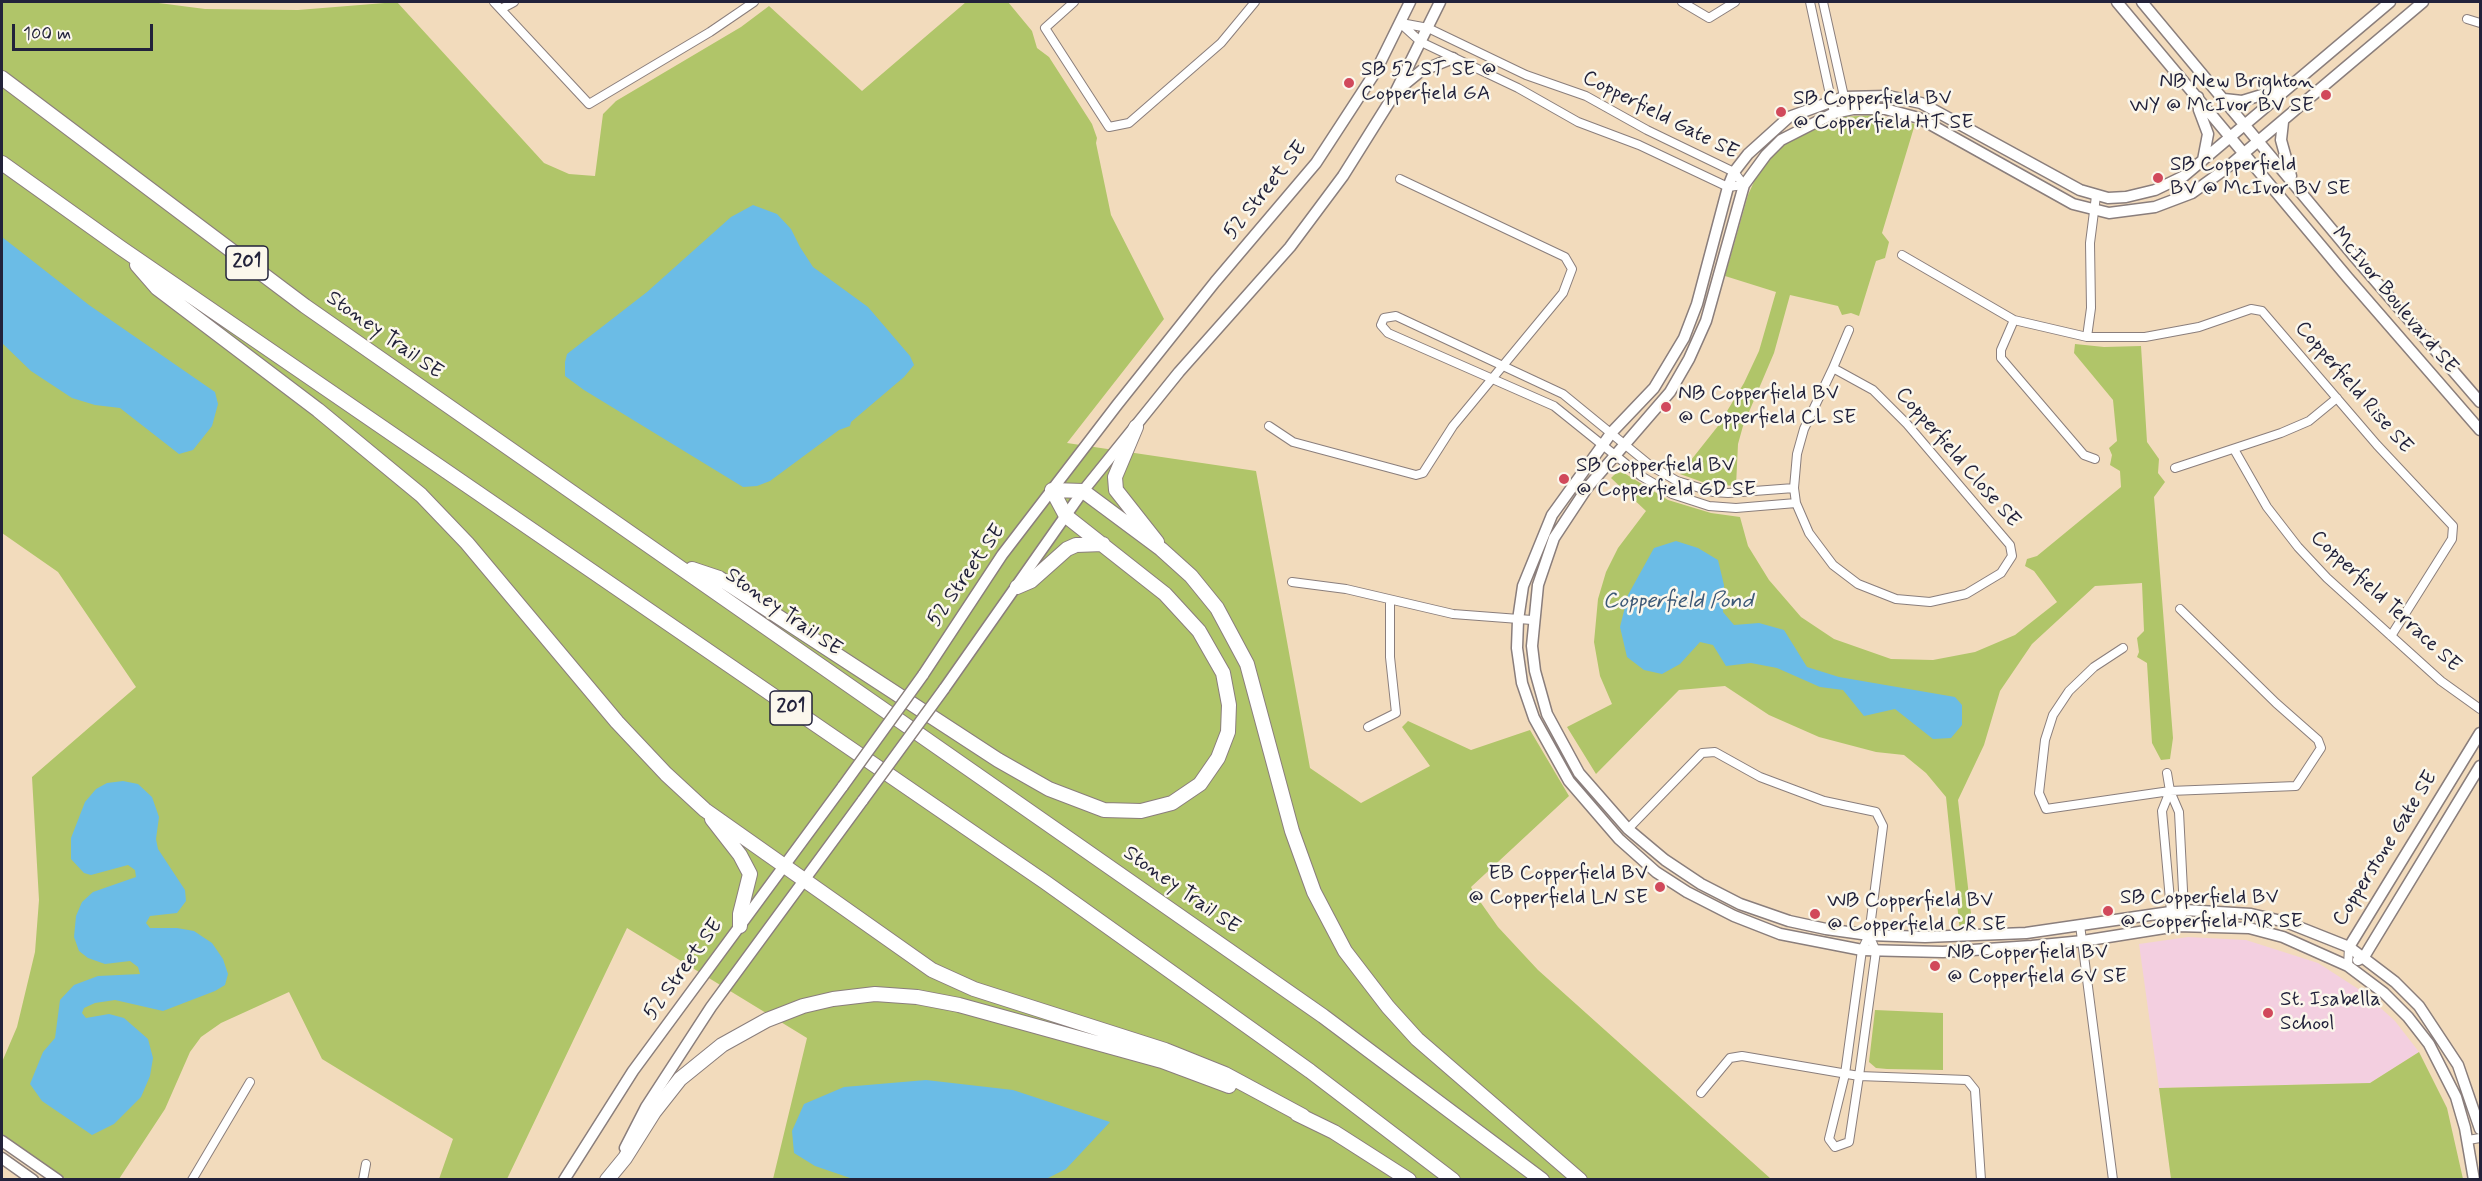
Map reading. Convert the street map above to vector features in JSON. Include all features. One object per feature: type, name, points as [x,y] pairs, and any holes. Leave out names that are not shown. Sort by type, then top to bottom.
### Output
[{"type":"highway","name":"Stoney Trail SE","points":[[2,78],[305,306],[1323,1016],[1542,1179]]},
{"type":"highway","name":"201","points":[[2,163],[121,248],[1045,882],[1310,1071],[1453,1179]]},
{"type":"highway","points":[[121,248],[157,288],[318,410],[422,495],[467,543],[617,722],[666,774],[705,810],[803,881],[932,970],[974,989],[1165,1050],[1235,1079],[1335,1132],[1409,1179]]},
{"type":"highway","points":[[1136,427],[1115,477],[1116,490],[1120,499],[1146,526],[1161,549]]},
{"type":"highway","points":[[1052,490],[1083,491],[1161,549],[1191,576],[1217,608],[1247,664],[1292,831],[1314,892],[1345,951],[1388,1007],[1417,1039],[1580,1179]]},
{"type":"highway","points":[[677,564],[719,578],[998,760],[1049,789],[1104,810],[1141,811],[1173,803],[1200,784],[1218,758],[1228,732],[1229,705],[1223,673],[1199,631],[1165,594],[1066,516],[1052,490]]},
{"type":"highway","points":[[1017,587],[1030,581],[1076,544],[1103,544]]},
{"type":"highway","points":[[705,810],[740,855],[750,874],[740,914],[740,926]]},
{"type":"highway","points":[[607,1179],[625,1158],[654,1112],[680,1079],[722,1045],[767,1020],[803,1006],[875,994],[917,997],[959,1005],[1093,1040],[1172,1064],[1304,1116]]},
{"type":"street","points":[[494,2],[589,104],[710,32],[754,2]]},
{"type":"street","points":[[501,9],[514,2]]},
{"type":"street","points":[[1074,2],[1045,28],[1109,127],[1129,123],[1221,43],[1255,2]]},
{"type":"street","name":"52 Street SE","points":[[564,1179],[633,1071],[923,675],[1002,555],[1155,355],[1316,163],[1364,91],[1410,2]]},
{"type":"street","name":"52 Street SE","points":[[607,1179],[646,1107],[705,1017],[944,689],[1083,491],[1179,372],[1290,247],[1343,176],[1395,93],[1440,2]]},
{"type":"street","points":[[1682,2],[1709,18],[1735,2]]},
{"type":"street","points":[[1810,2],[1834,113]]},
{"type":"street","points":[[1823,2],[1847,110]]},
{"type":"street","name":"McIvor Boulevard SE","points":[[2117,2],[2417,360],[2481,430]]},
{"type":"street","name":"McIvor Boulevard SE","points":[[2142,2],[2481,402]]},
{"type":"street","points":[[2390,2],[2184,176],[2155,190],[2126,197],[2096,196],[2060,180],[1921,103],[1888,96],[1844,97],[1830,100],[1781,123],[1748,154],[1734,172],[1694,312],[1684,338],[1654,388],[1612,432],[1552,515],[1523,586],[1517,648],[1522,683],[1534,718],[1569,780],[1619,839],[1656,872],[1687,892],[1734,916],[1780,934],[1862,950],[1943,952],[2083,941],[2177,926],[2249,928],[2283,937],[2348,966],[2384,993],[2408,1017],[2429,1044],[2456,1097],[2468,1140],[2474,1179]]},
{"type":"street","points":[[2424,2],[2245,153],[2179,200],[2128,212],[2094,211],[2053,195],[1919,118],[1885,109],[1847,110],[1834,113],[1781,140],[1744,185],[1708,316],[1689,359],[1670,392],[1587,488],[1554,538],[1538,585],[1532,620],[1535,671],[1554,731],[1579,773],[1628,829],[1665,860],[1701,884],[1740,904],[1789,921],[1869,935],[1954,936],[2026,933],[2184,910],[2263,917],[2286,922],[2349,947],[2364,957],[2419,1006],[2440,1035],[2461,1073],[2480,1126],[2465,1128]]},
{"type":"street","points":[[2467,19],[2481,23]]},
{"type":"street","name":"Copperfield Gate SE","points":[[1400,23],[1428,28],[1526,75],[1586,96],[1647,130],[1734,172],[1744,185]]},
{"type":"street","name":"Copperfield Gate SE","points":[[1400,23],[1421,42],[1518,88],[1578,122],[1639,145],[1728,187],[1744,185]]},
{"type":"street","points":[[1816,35],[1829,33]]},
{"type":"street","points":[[1395,93],[1421,71],[1453,58]]},
{"type":"street","points":[[2224,99],[2242,101],[2252,99],[2290,85]]},
{"type":"street","points":[[2198,97],[2199,110],[2208,134],[2203,160]]},
{"type":"street","points":[[2283,122],[2281,140],[2293,182]]},
{"type":"street","points":[[1269,426],[1293,441],[1416,475],[1423,473],[1453,426],[1563,293],[1572,269],[1565,257],[1400,179]]},
{"type":"street","points":[[1902,255],[2014,320],[2087,337],[2091,308],[2090,243],[2096,196]]},
{"type":"street","name":"Copperfield Rise SE","points":[[2087,337],[2145,337],[2199,327],[2251,309],[2262,311],[2452,526],[2452,539],[2391,636]]},
{"type":"street","points":[[1694,312],[1708,316]]},
{"type":"street","points":[[1794,488],[1758,493],[1713,492],[1677,481],[1651,466],[1563,394],[1396,316],[1384,318],[1381,325],[1388,333],[1554,406],[1641,476],[1672,494],[1709,506],[1736,508],[1796,503]]},
{"type":"street","points":[[2014,320],[2001,350],[2001,358],[2084,455],[2095,459]]},
{"type":"street","points":[[1833,368],[1849,330]]},
{"type":"street","name":"Copperfield Close SE","points":[[1833,368],[1873,390],[1907,424],[2010,545],[2012,556],[2001,573],[1966,594],[1930,602],[1896,599],[1858,584],[1833,565],[1809,533],[1796,503],[1794,488],[1797,454],[1804,429],[1833,368]]},
{"type":"street","points":[[2175,468],[2235,451],[2309,421],[2337,398]]},
{"type":"street","name":"Copperfield Terrace SE","points":[[2235,451],[2267,507],[2298,547],[2327,578],[2441,681],[2481,709]]},
{"type":"street","points":[[1292,582],[1346,589],[1453,615],[1532,620]]},
{"type":"street","points":[[1368,727],[1396,713],[1390,657],[1390,600]]},
{"type":"street","points":[[2123,648],[2094,667],[2069,691],[2053,715],[2044,740],[2038,793],[2046,809],[2169,791],[2296,786],[2321,748],[2318,740],[2276,703],[2180,609]]},
{"type":"street","name":"Copperstone Gate SE","points":[[2348,966],[2349,947],[2481,733]]},
{"type":"street","points":[[1628,829],[1702,753],[1715,752],[1760,777],[1824,801],[1876,812],[1883,826],[1869,935],[1862,950],[1845,1074],[1829,1139],[1835,1147],[1849,1142],[1876,951],[1869,935]]},
{"type":"street","name":"Copperstone Gate SE","points":[[2348,966],[2364,957],[2481,766]]},
{"type":"street","points":[[2167,773],[2169,791],[2179,812],[2184,910],[2177,926]]},
{"type":"street","points":[[2169,791],[2162,811],[2171,911],[2177,926]]},
{"type":"street","points":[[1734,916],[1740,904]]},
{"type":"street","points":[[2080,925],[2088,1002],[2113,1179]]},
{"type":"street","points":[[1701,1092],[1730,1058],[1742,1056],[1859,1076],[1967,1080],[1975,1090],[1981,1179]]},
{"type":"street","points":[[192,1179],[250,1082]]},
{"type":"street","points":[[2468,1140],[2481,1138]]},
{"type":"street","points":[[2,1141],[58,1179]]},
{"type":"street","points":[[2,1158],[33,1179]]},
{"type":"street","points":[[363,1179],[366,1164]]},
{"type":"shaded area","name":"St. Isabella School","points":[[2188,937],[2246,940],[2318,963],[2363,992],[2395,1021],[2419,1052],[2370,1083],[2159,1088],[2139,944]]},
{"type":"green space","points":[[2,2],[151,2],[205,9],[298,10],[397,2],[544,163],[569,174],[595,176],[603,114],[616,101],[741,27],[769,6],[862,91],[966,2],[1008,2],[1032,31],[1037,48],[1049,57],[1092,124],[1097,138],[1096,143],[1111,215],[1164,319],[1067,443],[1256,471],[1310,768],[1361,803],[1430,766],[1402,727],[1408,721],[1471,750],[1530,730],[1569,796],[1471,887],[1474,893],[1498,927],[1538,970],[1771,1179],[773,1179],[807,1038],[627,928],[507,1179],[439,1179],[453,1139],[322,1059],[289,992],[221,1023],[201,1037],[190,1052],[165,1109],[119,1179],[66,1179],[2,1134],[2,1062],[17,1027],[35,952],[39,900],[32,777],[136,687],[58,572],[2,533]]},
{"type":"green space","points":[[1875,115],[1915,124],[1882,233],[1889,242],[1885,258],[1876,261],[1859,316],[1851,313],[1842,315],[1838,306],[1790,295],[1774,353],[1743,426],[1738,444],[1736,486],[1708,484],[1680,474],[1718,426],[1744,383],[1759,351],[1776,292],[1725,276],[1748,195],[1757,175],[1783,144],[1822,124],[1841,117]]},
{"type":"green space","points":[[2075,344],[2104,347],[2141,346],[2147,442],[2159,459],[2158,473],[2165,482],[2154,497],[2173,738],[2170,759],[2161,760],[2152,743],[2147,663],[2137,657],[2139,652],[2137,638],[2144,631],[2142,583],[2095,586],[2032,644],[2000,691],[1984,745],[1958,800],[1973,931],[1960,932],[1946,797],[1926,773],[1904,755],[1876,752],[1819,737],[1769,715],[1725,686],[1679,690],[1596,774],[1567,727],[1612,704],[1600,676],[1594,642],[1598,599],[1606,572],[1618,548],[1646,511],[1611,478],[1617,472],[1624,473],[1668,500],[1711,513],[1740,517],[1748,546],[1769,580],[1801,617],[1834,639],[1891,659],[1933,660],[1975,652],[2015,635],[2057,602],[2034,571],[2025,566],[2027,559],[2037,556],[2121,487],[2120,471],[2110,465],[2112,455],[2109,448],[2117,441],[2113,400],[2074,353]]},
{"type":"green space","points":[[1875,1010],[1943,1013],[1943,1070],[1876,1068],[1869,1062]]},
{"type":"green space","points":[[2419,1052],[2447,1108],[2463,1179],[2171,1179],[2159,1088],[2370,1083]]},
{"type":"water","points":[[753,205],[777,214],[791,229],[813,267],[868,307],[910,356],[914,365],[904,377],[851,422],[850,426],[839,430],[770,481],[757,486],[743,487],[584,390],[565,376],[565,362],[567,354],[647,292],[731,217]]},
{"type":"water","points":[[2,237],[89,305],[215,392],[218,404],[212,426],[193,450],[179,454],[120,408],[95,405],[72,398],[31,371],[2,343]]},
{"type":"water","name":"Copperfield Pond","points":[[1676,541],[1698,548],[1718,560],[1724,585],[1723,612],[1734,625],[1759,623],[1784,630],[1807,667],[1839,677],[1955,697],[1962,705],[1962,725],[1951,738],[1933,739],[1895,709],[1864,716],[1843,690],[1820,687],[1777,668],[1751,663],[1726,666],[1713,645],[1700,642],[1680,664],[1662,674],[1644,670],[1627,657],[1620,627],[1628,595],[1654,548]]},
{"type":"water","points":[[123,781],[138,784],[152,797],[159,817],[156,839],[158,849],[185,890],[186,901],[177,913],[150,916],[146,923],[150,928],[177,928],[194,931],[212,943],[223,959],[228,974],[225,985],[215,991],[163,1011],[115,1000],[95,1003],[84,1008],[82,1013],[86,1018],[109,1014],[124,1018],[148,1039],[153,1058],[150,1076],[141,1097],[114,1124],[92,1135],[42,1101],[30,1084],[43,1052],[55,1038],[60,1000],[74,985],[98,976],[140,974],[138,967],[130,961],[105,964],[88,958],[79,951],[74,937],[76,916],[82,902],[93,892],[136,877],[135,870],[128,865],[91,875],[84,873],[71,859],[71,838],[85,802],[96,789],[107,783]]},
{"type":"water","points":[[926,1080],[1013,1090],[1110,1122],[1066,1169],[1046,1179],[853,1179],[815,1166],[794,1153],[792,1131],[804,1104],[844,1087]]},
{"type":"place","name":"SB 52 ST SE @ Copperfield GA","points":[[1349,83]]},
{"type":"place","name":"NB New Brighton WY @ McIvor BV SE","points":[[2326,95]]},
{"type":"place","name":"SB Copperfield BV @ Copperfield HT SE","points":[[1781,112]]},
{"type":"place","name":"SB Copperfield BV @ McIvor BV SE","points":[[2158,178]]},
{"type":"place","name":"NB Copperfield BV @ Copperfield CL SE","points":[[1666,407]]},
{"type":"place","name":"SB Copperfield BV @ Copperfield GD SE","points":[[1564,479]]},
{"type":"place","name":"EB Copperfield BV @ Copperfield LN SE","points":[[1660,887]]},
{"type":"place","name":"SB Copperfield BV @ Copperfield MR SE","points":[[2108,911]]},
{"type":"place","name":"WB Copperfield BV @ Copperfield CR SE","points":[[1815,914]]},
{"type":"place","name":"NB Copperfield BV @ Copperfield GV SE","points":[[1935,966]]},
{"type":"place","name":"St. Isabella School","points":[[2268,1013]]}]
